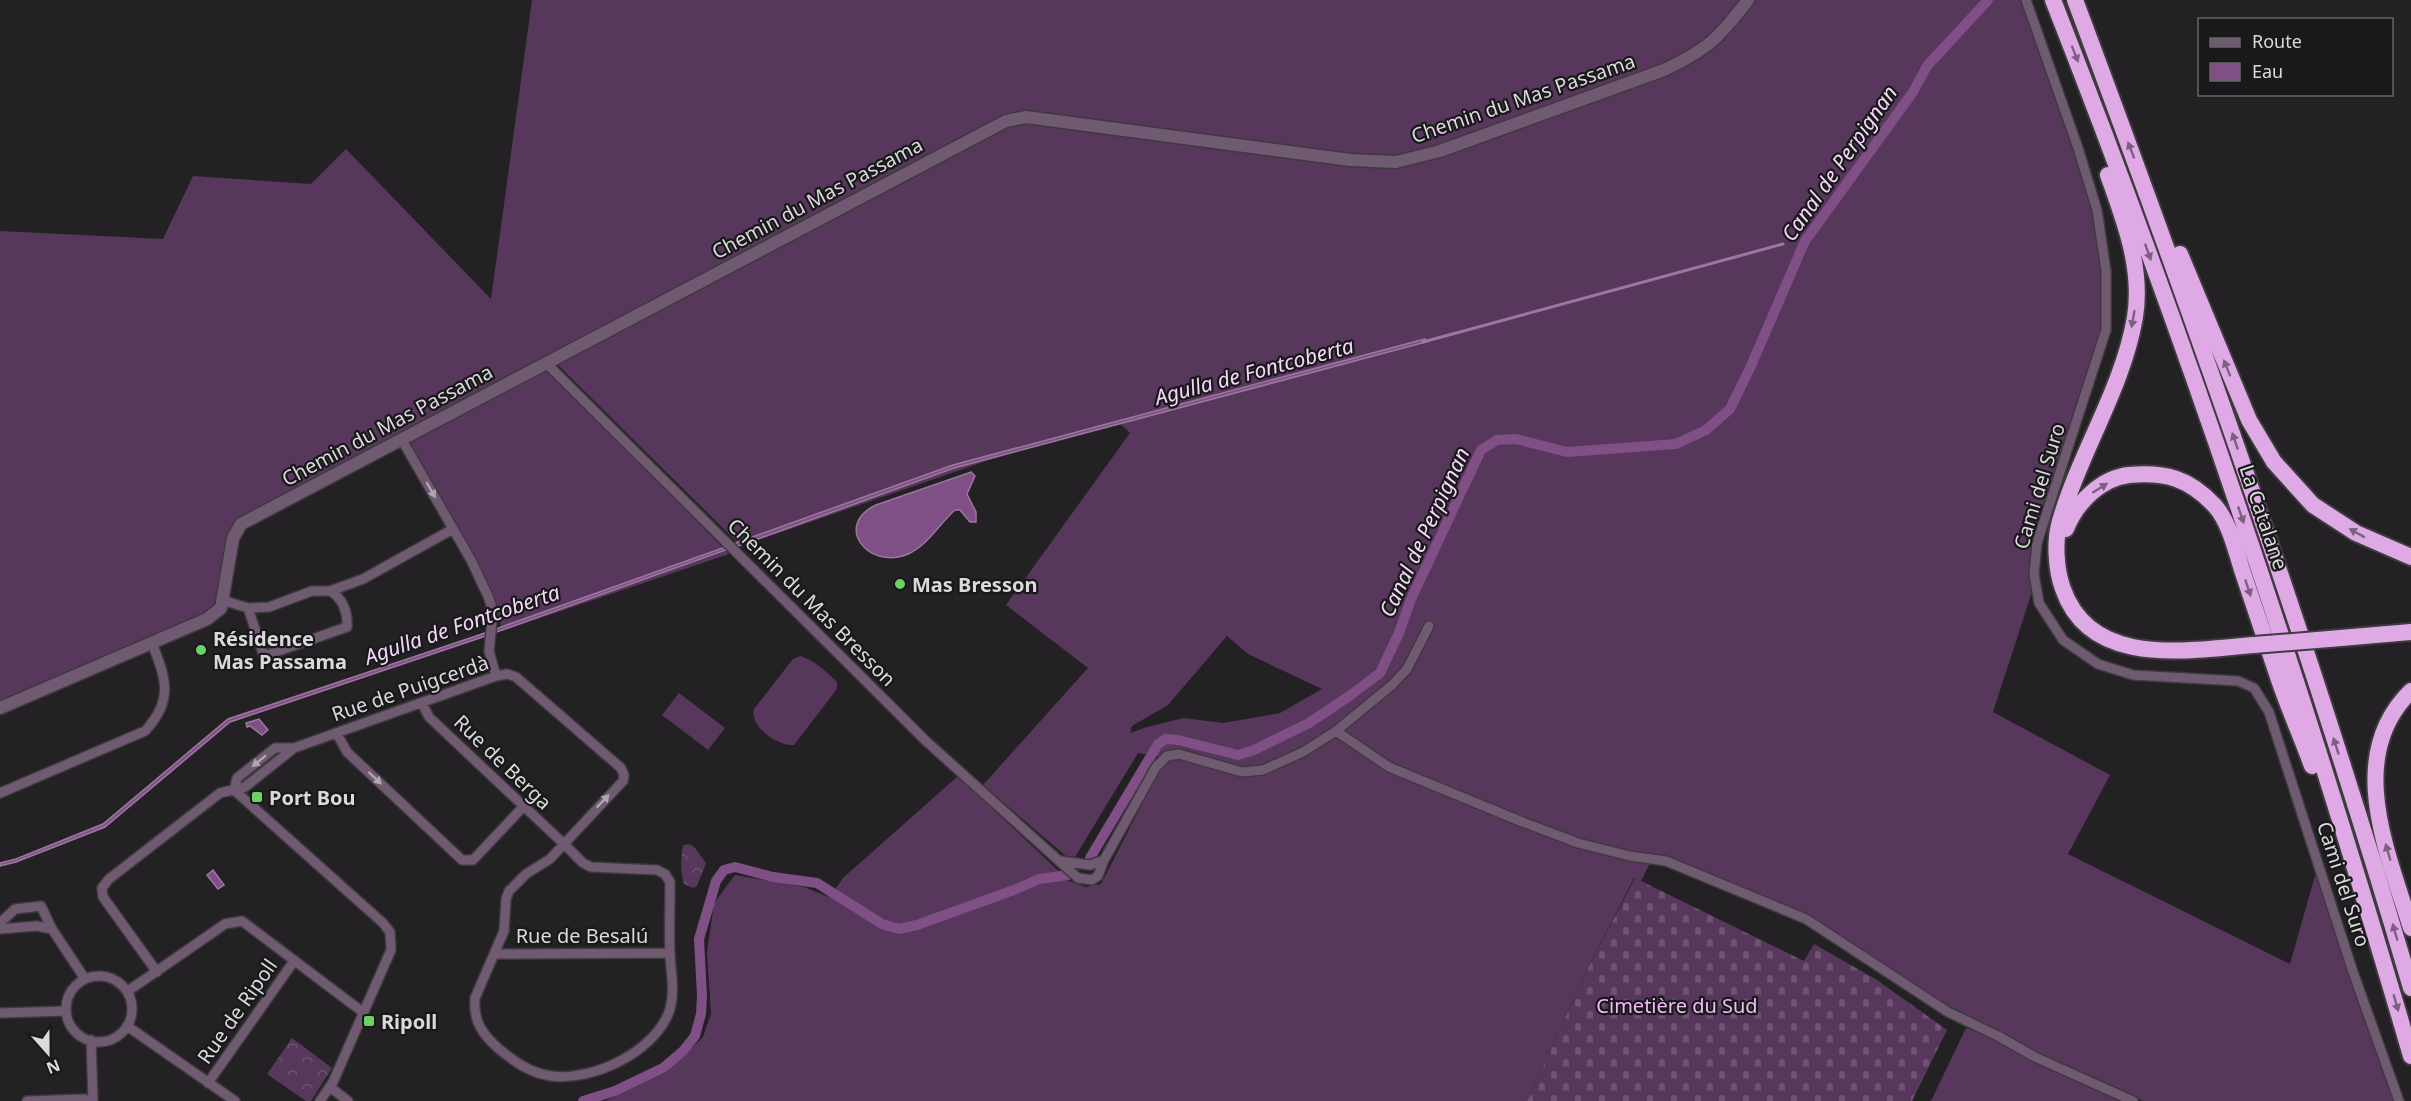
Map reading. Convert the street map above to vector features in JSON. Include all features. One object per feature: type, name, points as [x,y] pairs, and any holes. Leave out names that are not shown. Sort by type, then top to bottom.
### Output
[{"type":"highway","name":"La Catalane","points":[[2053,0],[2100,118],[2205,410],[2280,629],[2349,847],[2411,1056]]},
{"type":"highway","name":"La Catalane","points":[[2075,0],[2152,205],[2278,566],[2381,886],[2411,988]]},
{"type":"highway","points":[[2100,118],[2102,156],[2127,229],[2134,262],[2135,316],[2114,384],[2059,523],[2057,552],[2059,576],[2072,609],[2085,624],[2107,639],[2127,647],[2152,650],[2189,650],[2411,632]]},
{"type":"highway","points":[[2152,205],[2174,235],[2249,420],[2274,462],[2313,505],[2355,534],[2411,556]]},
{"type":"highway","points":[[2057,552],[2070,519],[2087,497],[2104,484],[2126,476],[2158,474],[2182,480],[2196,489],[2216,508],[2231,537],[2329,818],[2349,847]]},
{"type":"highway","points":[[2411,691],[2399,702],[2386,726],[2378,750],[2374,786],[2377,815],[2411,928]]},
{"type":"street","name":"Chemin du Mas Passama","points":[[222,600],[233,538],[241,524],[1005,121],[1026,117],[1350,160],[1396,162],[1440,151],[1664,70],[1697,54],[1720,36],[1748,0]]},
{"type":"street","name":"Cami del Suro","points":[[2026,0],[2078,148],[2097,210],[2106,271],[2106,330],[2037,543],[2034,574],[2039,603],[2063,640],[2098,664],[2133,675],[2238,681],[2254,688],[2269,712],[2399,1101]]},
{"type":"street","name":"Chemin du Mas Bresson","points":[[546,363],[926,741],[1078,878],[1092,880],[1098,876],[1104,860],[1156,767],[1167,756],[1179,754],[1242,772],[1263,770],[1303,752],[1336,731]]},
{"type":"street","points":[[402,440],[488,596],[493,611],[489,651],[496,676]]},
{"type":"street","points":[[0,708],[207,619],[221,608],[222,600],[248,608],[269,606],[312,591],[330,591],[363,579],[453,529]]},
{"type":"street","points":[[248,608],[264,656],[346,627],[344,607],[338,595],[330,591]]},
{"type":"street","points":[[1429,626],[1407,669],[1392,685],[1336,731],[1389,767],[1520,821],[1578,843],[1630,856],[1666,861],[1806,919],[1948,1012],[2035,1057],[2133,1101]]},
{"type":"street","points":[[0,792],[145,731],[156,719],[163,706],[166,687],[152,643]]},
{"type":"street","name":"Rue de Puigcerdà","points":[[234,790],[237,778],[275,748],[294,748],[507,674],[516,677],[621,768],[624,774],[623,781],[564,844]]},
{"type":"street","name":"Rue de Berga","points":[[422,703],[429,717],[564,844],[583,863],[591,867],[657,870],[664,874],[670,882],[670,953],[673,994],[664,1022],[650,1040],[627,1058],[602,1069],[573,1077],[553,1076],[529,1070],[515,1062],[481,1030],[475,1018],[475,998],[504,931],[506,899],[509,891],[526,874],[550,859],[564,844]]},
{"type":"street","points":[[337,734],[346,752],[462,860],[473,860],[523,807]]},
{"type":"street","points":[[157,972],[103,897],[102,888],[109,879],[220,793],[234,790],[383,923],[390,932],[391,950],[330,1087],[320,1101]]},
{"type":"street","points":[[1059,861],[1090,865],[1104,860]]},
{"type":"street","points":[[0,923],[15,909],[41,906],[52,929],[85,979]]},
{"type":"street","points":[[128,991],[225,924],[234,921],[248,925],[364,1013]]},
{"type":"street","points":[[0,929],[37,926],[52,929]]},
{"type":"street","name":"Rue de Besalú","points":[[494,954],[670,953]]},
{"type":"street","name":"Rue de Ripoll","points":[[208,1083],[294,961]]},
{"type":"street","points":[[101,976],[111,978],[128,991],[132,1008],[127,1026],[120,1034],[111,1039],[91,1040],[81,1036],[74,1029],[66,1011],[70,993],[85,979],[101,976]]},
{"type":"street","points":[[0,1013],[66,1011]]},
{"type":"street","points":[[127,1026],[235,1101]]},
{"type":"street","points":[[27,1101],[84,1099],[92,1101],[91,1040]]},
{"type":"street","points":[[330,1087],[348,1101]]},
{"type":"green space","points":[[532,0],[1741,0],[1707,39],[1662,66],[1439,146],[1395,157],[1350,155],[1026,111],[238,519],[217,598],[210,610],[194,621],[0,704],[0,231],[163,239],[193,176],[311,184],[346,149],[491,299]]},
{"type":"green space","points":[[1754,0],[2021,0],[2074,149],[2092,211],[2102,271],[2102,329],[2030,574],[2032,592],[1993,712],[2110,775],[2068,854],[2290,964],[2316,872],[2394,1101],[2143,1101],[2037,1053],[2001,1032],[1950,1008],[1808,915],[1667,857],[1579,838],[1521,817],[1391,763],[1337,726],[1281,759],[1256,766],[1234,766],[1190,751],[1169,751],[1160,757],[1138,753],[1075,857],[1066,856],[983,785],[1088,668],[1006,605],[1130,433],[1119,423],[989,460],[741,546],[556,363],[1007,126],[1026,122],[1396,167],[1666,75],[1700,59],[1724,40]],"holes":[[[1227,636],[1248,654],[1322,689],[1280,713],[1223,723],[1184,718],[1130,733],[1132,726],[1168,705]]]},
{"type":"green space","points":[[546,369],[729,554],[502,631],[497,609],[456,525],[409,442]]},
{"type":"green space","points":[[800,656],[815,663],[829,674],[837,682],[837,689],[794,745],[787,745],[773,739],[760,728],[754,716],[754,709],[793,659]]},
{"type":"green space","points":[[679,693],[725,728],[708,750],[662,715]]},
{"type":"green space","points":[[1336,736],[1387,771],[1518,825],[1576,847],[1650,863],[1641,881],[1634,878],[1589,966],[1527,1101],[605,1101],[665,1073],[703,1037],[711,1014],[707,953],[714,903],[735,875],[804,887],[829,897],[844,877],[958,776],[1069,881],[1086,887],[1101,884],[1160,769],[1169,759],[1179,758],[1241,776],[1305,756]]},
{"type":"green space","points":[[690,844],[706,863],[697,886],[693,888],[684,884],[681,869],[683,845]]},
{"type":"green space","name":"Cimetière du Sud","points":[[1635,878],[1804,961],[1814,944],[1877,980],[1947,1030],[1912,1101],[1527,1101],[1589,966]]},
{"type":"green space","points":[[1966,1028],[1996,1040],[2033,1061],[2122,1101],[1931,1101]]},
{"type":"green space","points":[[292,1038],[332,1068],[311,1101],[306,1101],[267,1074]]},
{"type":"water","points":[[1425,339],[1426,342],[954,468],[733,548],[730,545],[953,465]]},
{"type":"water","points":[[971,472],[975,476],[967,494],[976,512],[976,522],[970,522],[960,510],[955,510],[921,546],[908,554],[893,558],[869,551],[861,543],[857,534],[857,523],[863,514],[876,505]]},
{"type":"water","points":[[728,546],[731,548],[480,638],[230,722],[105,827],[16,862],[0,866],[0,863],[16,859],[103,824],[228,719],[479,635]]},
{"type":"water","points":[[259,719],[268,730],[262,735],[250,726],[247,727],[246,723]]},
{"type":"water","points":[[213,870],[224,885],[218,889],[207,875]]},
{"type":"waterway","name":"Canal de Perpignan","points":[[1090,858],[1158,744],[1166,739],[1178,740],[1238,755],[1254,750],[1309,723],[1380,673],[1399,633],[1411,599],[1481,450],[1497,440],[1516,439],[1567,452],[1676,444],[1706,430],[1730,409],[1805,241],[1913,92],[1927,66],[1988,0]]},
{"type":"waterway","name":"Agulla de Fontcoberta","points":[[1423,342],[1783,244]]},
{"type":"waterway","name":"Canal de Perpignan","points":[[583,1101],[615,1091],[663,1068],[683,1051],[695,1036],[701,1014],[702,996],[699,939],[716,881],[724,870],[735,867],[773,877],[817,883],[882,924],[899,929],[917,925],[1039,879],[1068,875]]},
{"type":"place","name":"Mas Bresson","points":[[900,584]]},
{"type":"place","name":"Résidence Mas Passama","points":[[201,650]]},
{"type":"place","name":"Port Bou","points":[[257,797]]},
{"type":"place","name":"Ripoll","points":[[369,1021]]}]
